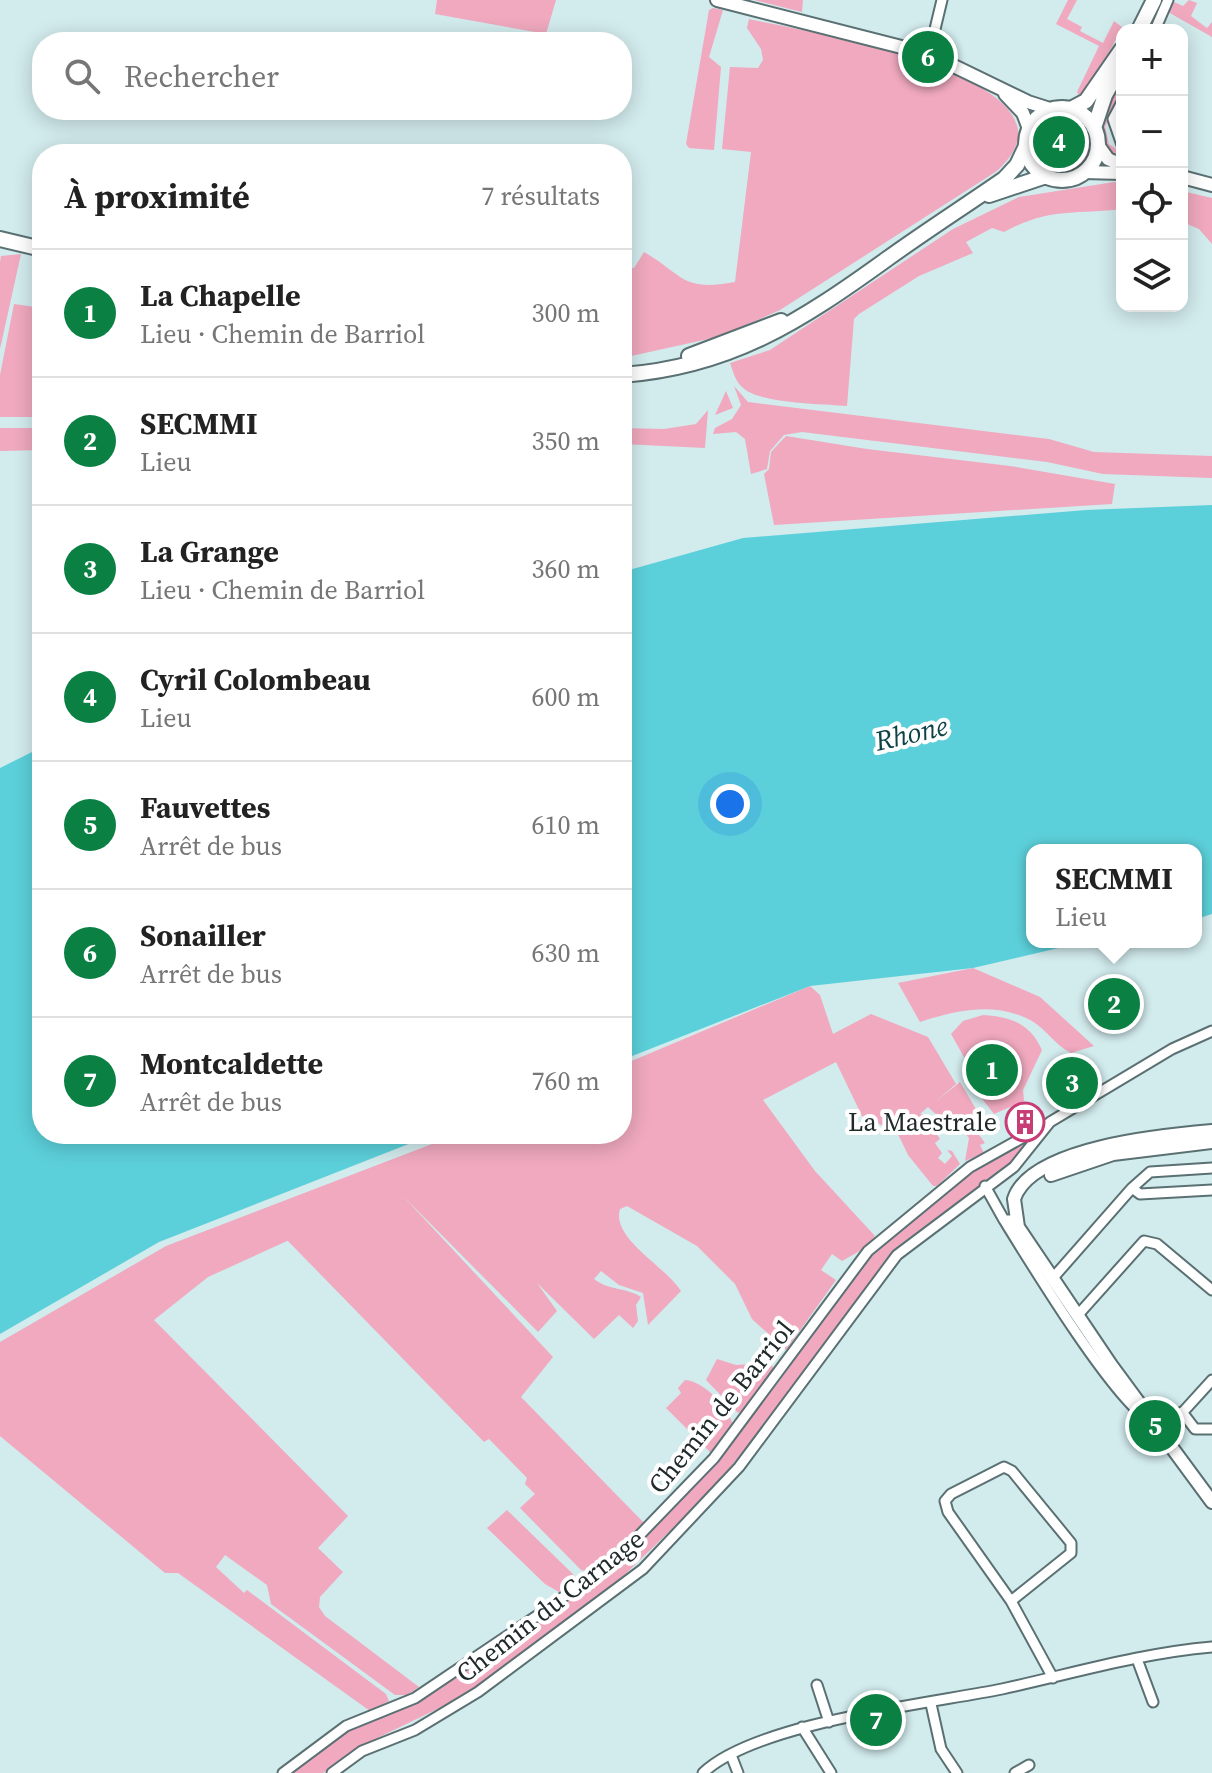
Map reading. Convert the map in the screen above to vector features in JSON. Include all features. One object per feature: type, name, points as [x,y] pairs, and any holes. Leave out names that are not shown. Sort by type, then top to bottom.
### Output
[{"type":"main road","points":[[1134,24],[1146,0]]},
{"type":"main road","points":[[1142,24],[1154,0]]},
{"type":"main road","points":[[632,374],[671,369],[756,344],[826,303],[1004,179],[1017,165],[1026,146],[1029,129],[1041,115],[1053,110],[1071,109],[1086,101],[1116,58]]},
{"type":"main road","points":[[1094,128],[1105,95],[1116,75]]},
{"type":"main road","points":[[974,200],[1046,176],[1070,179],[1084,172],[1094,160],[1098,145],[1094,128],[1085,117],[1071,109]]},
{"type":"main road","points":[[1026,146],[1033,166],[1046,176]]},
{"type":"main road","points":[[0,239],[32,247]]},
{"type":"main road","points":[[632,364],[678,359],[778,323],[853,275],[885,261]]},
{"type":"street","points":[[717,0],[929,54],[1053,110]]},
{"type":"street","points":[[929,54],[942,0]]},
{"type":"street","points":[[1158,24],[1168,0]]},
{"type":"street","points":[[996,86],[1023,113],[1029,129]]},
{"type":"street","points":[[1098,145],[1108,159],[1116,162]]},
{"type":"street","points":[[1084,172],[1116,173]]},
{"type":"street","points":[[1188,179],[1212,185]]},
{"type":"street","name":"Chemin de Barriol","points":[[283,1773],[346,1726],[415,1698],[553,1605],[631,1544],[714,1458],[868,1251],[970,1167],[1028,1138],[1172,1049],[1212,1031]]},
{"type":"street","name":"Chemin du Carnage","points":[[332,1773],[362,1751],[415,1730],[478,1692],[643,1569],[739,1467],[897,1255],[1024,1157],[1050,1122]]},
{"type":"street","points":[[1152,1421],[1137,1413],[1090,1349],[1012,1217],[1014,1199],[1033,1174],[1110,1144],[1212,1131]]},
{"type":"street","points":[[1012,1217],[1030,1185],[1057,1172],[1138,1148],[1212,1142]]},
{"type":"street","points":[[1052,1279],[1132,1188],[1150,1172],[1212,1168]]},
{"type":"street","points":[[985,1186],[1012,1217],[1077,1316],[1212,1502]]},
{"type":"street","points":[[1132,1188],[1140,1194],[1212,1190]]},
{"type":"street","points":[[1077,1316],[1144,1241],[1157,1244],[1212,1290]]},
{"type":"street","points":[[1162,1435],[1212,1380]]},
{"type":"street","points":[[1182,1412],[1195,1429],[1212,1429]]},
{"type":"street","points":[[1011,1601],[1071,1553],[1071,1543],[1012,1471],[1004,1467],[951,1494],[945,1501],[948,1512],[1011,1601],[1053,1678]]},
{"type":"street","points":[[703,1773],[731,1755],[802,1727],[931,1704],[1137,1659],[1212,1647]]},
{"type":"street","points":[[1137,1659],[1153,1702]]},
{"type":"street","points":[[817,1685],[829,1722]]},
{"type":"street","points":[[931,1704],[941,1749],[957,1773]]},
{"type":"street","points":[[802,1727],[831,1773]]},
{"type":"street","points":[[731,1755],[738,1773]]},
{"type":"street","points":[[1015,1773],[1029,1765]]},
{"type":"shaded area","points":[[437,0],[556,0],[547,32],[435,14]]},
{"type":"shaded area","points":[[754,0],[803,0],[802,12]]},
{"type":"shaded area","points":[[1068,0],[1077,0],[1067,19],[1082,27],[1080,31],[1103,43],[1114,21],[1118,24],[1116,39],[1103,65],[1079,96],[1077,92],[1099,46],[1056,24]]},
{"type":"shaded area","points":[[1189,0],[1197,3],[1191,16],[1207,28],[1212,22],[1212,37],[1168,12],[1174,2],[1183,6]]},
{"type":"shaded area","points":[[709,10],[723,10],[709,57],[721,67],[714,150],[689,148],[686,144]]},
{"type":"shaded area","points":[[749,19],[876,47],[930,64],[976,85],[1008,110],[1018,138],[997,171],[780,310],[722,336],[632,356],[632,268],[644,252],[693,283],[717,285],[735,282],[751,152],[722,149],[730,67],[758,68],[763,60],[761,49],[747,28]]},
{"type":"shaded area","points":[[1116,89],[1116,108],[1105,126],[1109,144],[1116,149],[1116,156],[1106,149],[1101,124],[1103,113]]},
{"type":"shaded area","points":[[1062,115],[1083,123],[1091,144],[1083,165],[1062,173],[1041,165],[1033,144],[1041,123]]},
{"type":"shaded area","points":[[1116,182],[1116,209],[1049,215],[1004,232],[992,228],[966,242],[973,253],[919,276],[859,314],[854,319],[847,406],[775,400],[749,392],[741,386],[730,363],[770,350],[953,229],[1019,197]]},
{"type":"shaded area","points":[[1188,192],[1212,198],[1212,244],[1199,229],[1188,224]]},
{"type":"shaded area","points":[[21,254],[0,349],[1,256]]},
{"type":"shaded area","points":[[14,304],[32,307],[32,417],[0,417],[0,375]]},
{"type":"shaded area","points":[[734,386],[748,402],[1049,439],[1094,452],[1212,456],[1212,478],[1103,474],[1047,462],[802,432],[784,435],[770,451],[767,469],[751,474],[745,439],[736,432],[713,434],[715,428],[732,419],[741,405]]},
{"type":"shaded area","points":[[726,391],[733,408],[715,415]]},
{"type":"shaded area","points":[[708,410],[705,448],[632,444],[632,428],[664,429],[696,424]]},
{"type":"shaded area","points":[[0,428],[32,428],[32,450],[0,451]]},
{"type":"shaded area","points":[[786,436],[1010,466],[1115,484],[1112,504],[774,525],[764,474],[769,469],[771,452]]},
{"type":"shaded area","points":[[973,968],[1040,997],[1094,1046],[1071,1053],[1032,1021],[990,1009],[962,1011],[920,1022],[898,983]]},
{"type":"shaded area","points":[[810,986],[820,995],[833,1034],[871,1014],[928,1037],[956,1084],[935,1102],[960,1082],[983,1121],[974,1128],[985,1143],[980,1145],[984,1153],[965,1161],[969,1138],[948,1114],[942,1120],[928,1107],[920,1114],[924,1115],[940,1139],[935,1143],[942,1153],[938,1158],[945,1164],[952,1156],[947,1150],[952,1151],[960,1164],[937,1186],[933,1186],[908,1155],[897,1132],[862,1116],[836,1062],[763,1100],[815,1171],[875,1236],[865,1248],[842,1261],[832,1254],[821,1270],[836,1280],[786,1350],[752,1319],[735,1284],[697,1246],[627,1206],[620,1209],[619,1220],[623,1230],[681,1291],[648,1325],[643,1293],[619,1285],[601,1271],[594,1279],[641,1297],[636,1305],[638,1321],[633,1328],[619,1315],[594,1339],[537,1283],[557,1311],[538,1332],[402,1195],[553,1357],[521,1397],[645,1524],[587,1571],[581,1570],[520,1508],[535,1494],[525,1484],[527,1478],[489,1439],[484,1442],[288,1241],[208,1277],[154,1320],[348,1516],[318,1548],[343,1572],[320,1597],[319,1607],[325,1616],[419,1687],[407,1695],[395,1695],[271,1604],[267,1585],[225,1555],[216,1567],[244,1593],[247,1590],[386,1694],[389,1701],[370,1711],[178,1573],[165,1573],[0,1436],[0,1342],[166,1246],[432,1144],[632,1144],[632,1061]]},
{"type":"shaded area","points":[[983,1015],[1018,1023],[1032,1033],[1042,1050],[1023,1090],[1024,1101],[994,1114],[977,1092],[1004,1077],[991,1053],[969,1066],[951,1034],[963,1021]]},
{"type":"shaded area","points":[[1024,1140],[1027,1144],[1022,1154],[893,1253],[779,1408],[712,1490],[610,1589],[462,1697],[367,1743],[323,1773],[289,1773],[346,1731],[455,1676],[665,1515],[691,1489],[778,1383],[869,1254],[967,1173]]},
{"type":"shaded area","points":[[717,1359],[736,1365],[770,1363],[774,1369],[744,1411],[738,1413],[706,1380]]},
{"type":"shaded area","points":[[685,1380],[708,1391],[722,1404],[731,1420],[733,1427],[712,1454],[666,1408],[681,1393],[678,1388]]},
{"type":"shaded area","points":[[507,1510],[577,1578],[559,1592],[545,1584],[487,1528]]},
{"type":"water","name":"Rhone","points":[[1212,505],[1212,914],[1202,917],[1202,844],[1026,844],[1026,948],[1058,948],[973,968],[810,986],[632,1056],[632,569],[743,538],[1086,510]]},
{"type":"water","points":[[32,752],[32,1144],[409,1144],[159,1242],[0,1334],[0,768]]},
{"type":"place","name":"Sonailler","points":[[928,57]]},
{"type":"place","name":"Cyril Colombeau","points":[[1059,142]]},
{"type":"place","name":"SECMMI","points":[[1114,1004]]},
{"type":"place","name":"La Chapelle","points":[[992,1070]]},
{"type":"place","name":"La Grange","points":[[1072,1083]]},
{"type":"place","name":"La Maestrale","points":[[1025,1122]]},
{"type":"place","name":"Fauvettes","points":[[1155,1426]]},
{"type":"place","name":"Montcaldette","points":[[876,1720]]}]
